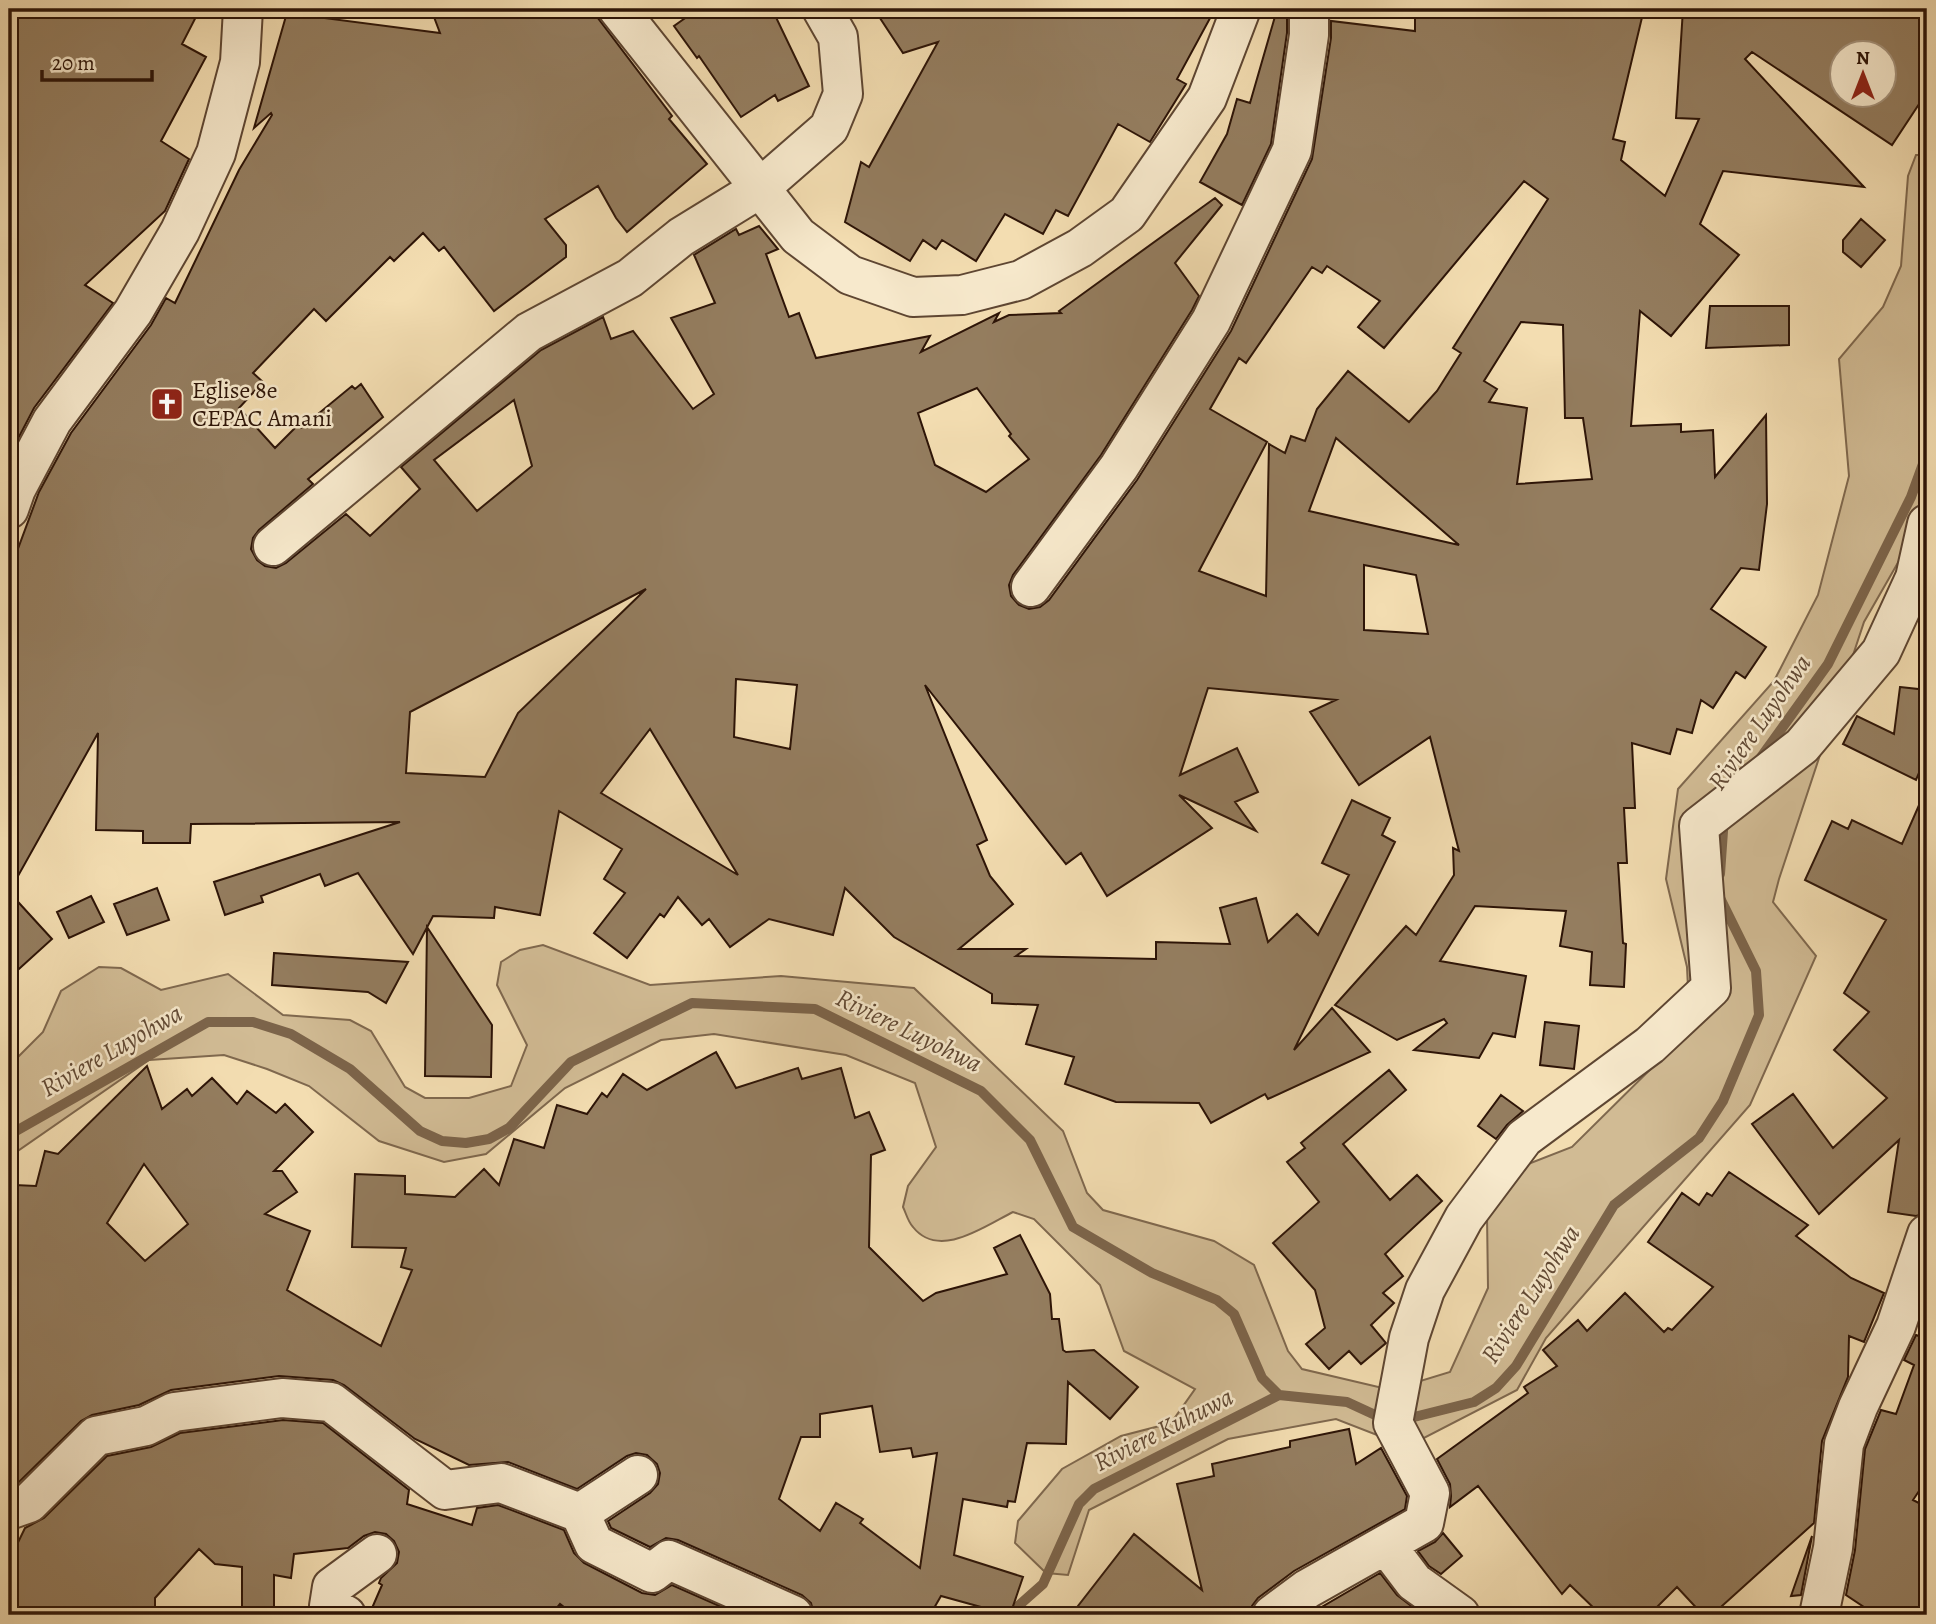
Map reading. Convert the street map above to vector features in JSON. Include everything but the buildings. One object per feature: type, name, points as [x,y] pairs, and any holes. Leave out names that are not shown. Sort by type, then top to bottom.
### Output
[{"type":"street","points":[[9,509],[16,489],[52,421],[133,312],[180,231],[216,153],[240,62],[243,9]]},
{"type":"street","points":[[618,9],[797,236],[850,275],[913,297],[962,295],[1021,279],[1080,248],[1127,214],[1207,98],[1241,9]]},
{"type":"street","points":[[273,546],[529,332],[630,278],[681,237],[759,189],[829,128],[843,94],[838,37],[822,9]]},
{"type":"street","points":[[1031,587],[1119,467],[1210,321],[1222,297],[1292,149],[1309,35],[1309,9]]},
{"type":"street","points":[[1272,1615],[1307,1589],[1424,1523],[1430,1493],[1393,1423],[1409,1338],[1425,1290],[1464,1217],[1524,1138],[1650,1045],[1710,988],[1699,826],[1802,746],[1881,652],[1915,578],[1927,524]]},
{"type":"street","points":[[1819,1615],[1833,1548],[1844,1444],[1858,1407],[1912,1328],[1927,1234]]},
{"type":"street","points":[[9,1510],[29,1503],[96,1436],[145,1426],[174,1412],[282,1398],[331,1402],[445,1490],[501,1483],[580,1513],[594,1544],[652,1573],[669,1560],[793,1615]]},
{"type":"street","points":[[580,1513],[638,1475]]},
{"type":"street","points":[[1386,1545],[1414,1582],[1460,1615]]},
{"type":"street","points":[[346,1615],[329,1606],[332,1587],[377,1554]]},
{"type":"shaded area","points":[[1916,155],[1927,155],[1927,512],[1864,622],[1773,902],[1816,956],[1750,1105],[1546,1338],[1517,1390],[1422,1439],[1377,1435],[1336,1419],[1228,1439],[1089,1510],[1068,1575],[1046,1573],[1015,1543],[1018,1521],[1062,1469],[1121,1436],[1171,1423],[1195,1389],[1124,1351],[1100,1285],[1034,1219],[1013,1212],[976,1232],[936,1241],[913,1227],[903,1207],[908,1186],[936,1147],[915,1083],[846,1055],[714,1034],[661,1040],[565,1088],[486,1154],[444,1162],[379,1141],[309,1086],[267,1069],[224,1055],[149,1060],[9,1157],[9,1066],[43,1032],[61,991],[99,967],[121,968],[161,990],[228,974],[283,1015],[350,1020],[371,1031],[405,1087],[425,1098],[469,1098],[511,1086],[527,1045],[497,985],[501,962],[520,950],[543,945],[650,985],[781,976],[914,988],[1063,1131],[1087,1193],[1103,1210],[1214,1241],[1254,1265],[1288,1351],[1302,1369],[1391,1390],[1450,1372],[1488,1288],[1487,1216],[1505,1173],[1572,1147],[1690,1030],[1687,967],[1666,879],[1678,789],[1774,681],[1818,595],[1849,476],[1839,359],[1883,307],[1901,266],[1908,176]]},
{"type":"waterway","name":"Riviere Luyohwa","points":[[1759,760],[1828,664],[1911,497],[1927,453]]},
{"type":"waterway","name":"Riviere Luyohwa","points":[[1720,874],[1724,817]]},
{"type":"waterway","name":"Riviere Luyohwa","points":[[1402,1420],[1474,1402],[1496,1388],[1516,1366],[1614,1205],[1699,1138],[1723,1101],[1759,1015],[1756,971],[1718,894]]},
{"type":"waterway","name":"Riviere Luyohwa","points":[[9,1135],[208,1022],[253,1022],[291,1034],[350,1069],[420,1131],[442,1141],[466,1143],[489,1139],[509,1128],[571,1062],[692,1003],[815,1009],[981,1091],[1030,1140],[1073,1227],[1152,1273],[1217,1300],[1234,1314],[1262,1378],[1279,1395],[1347,1402],[1386,1420]]},
{"type":"waterway","name":"Riviere Kuhuwa","points":[[1008,1615],[1043,1584],[1079,1504],[1094,1489],[1279,1395]]},
{"type":"place","name":"Eglise 8e CEPAC Amani","points":[[167,404]]}]
